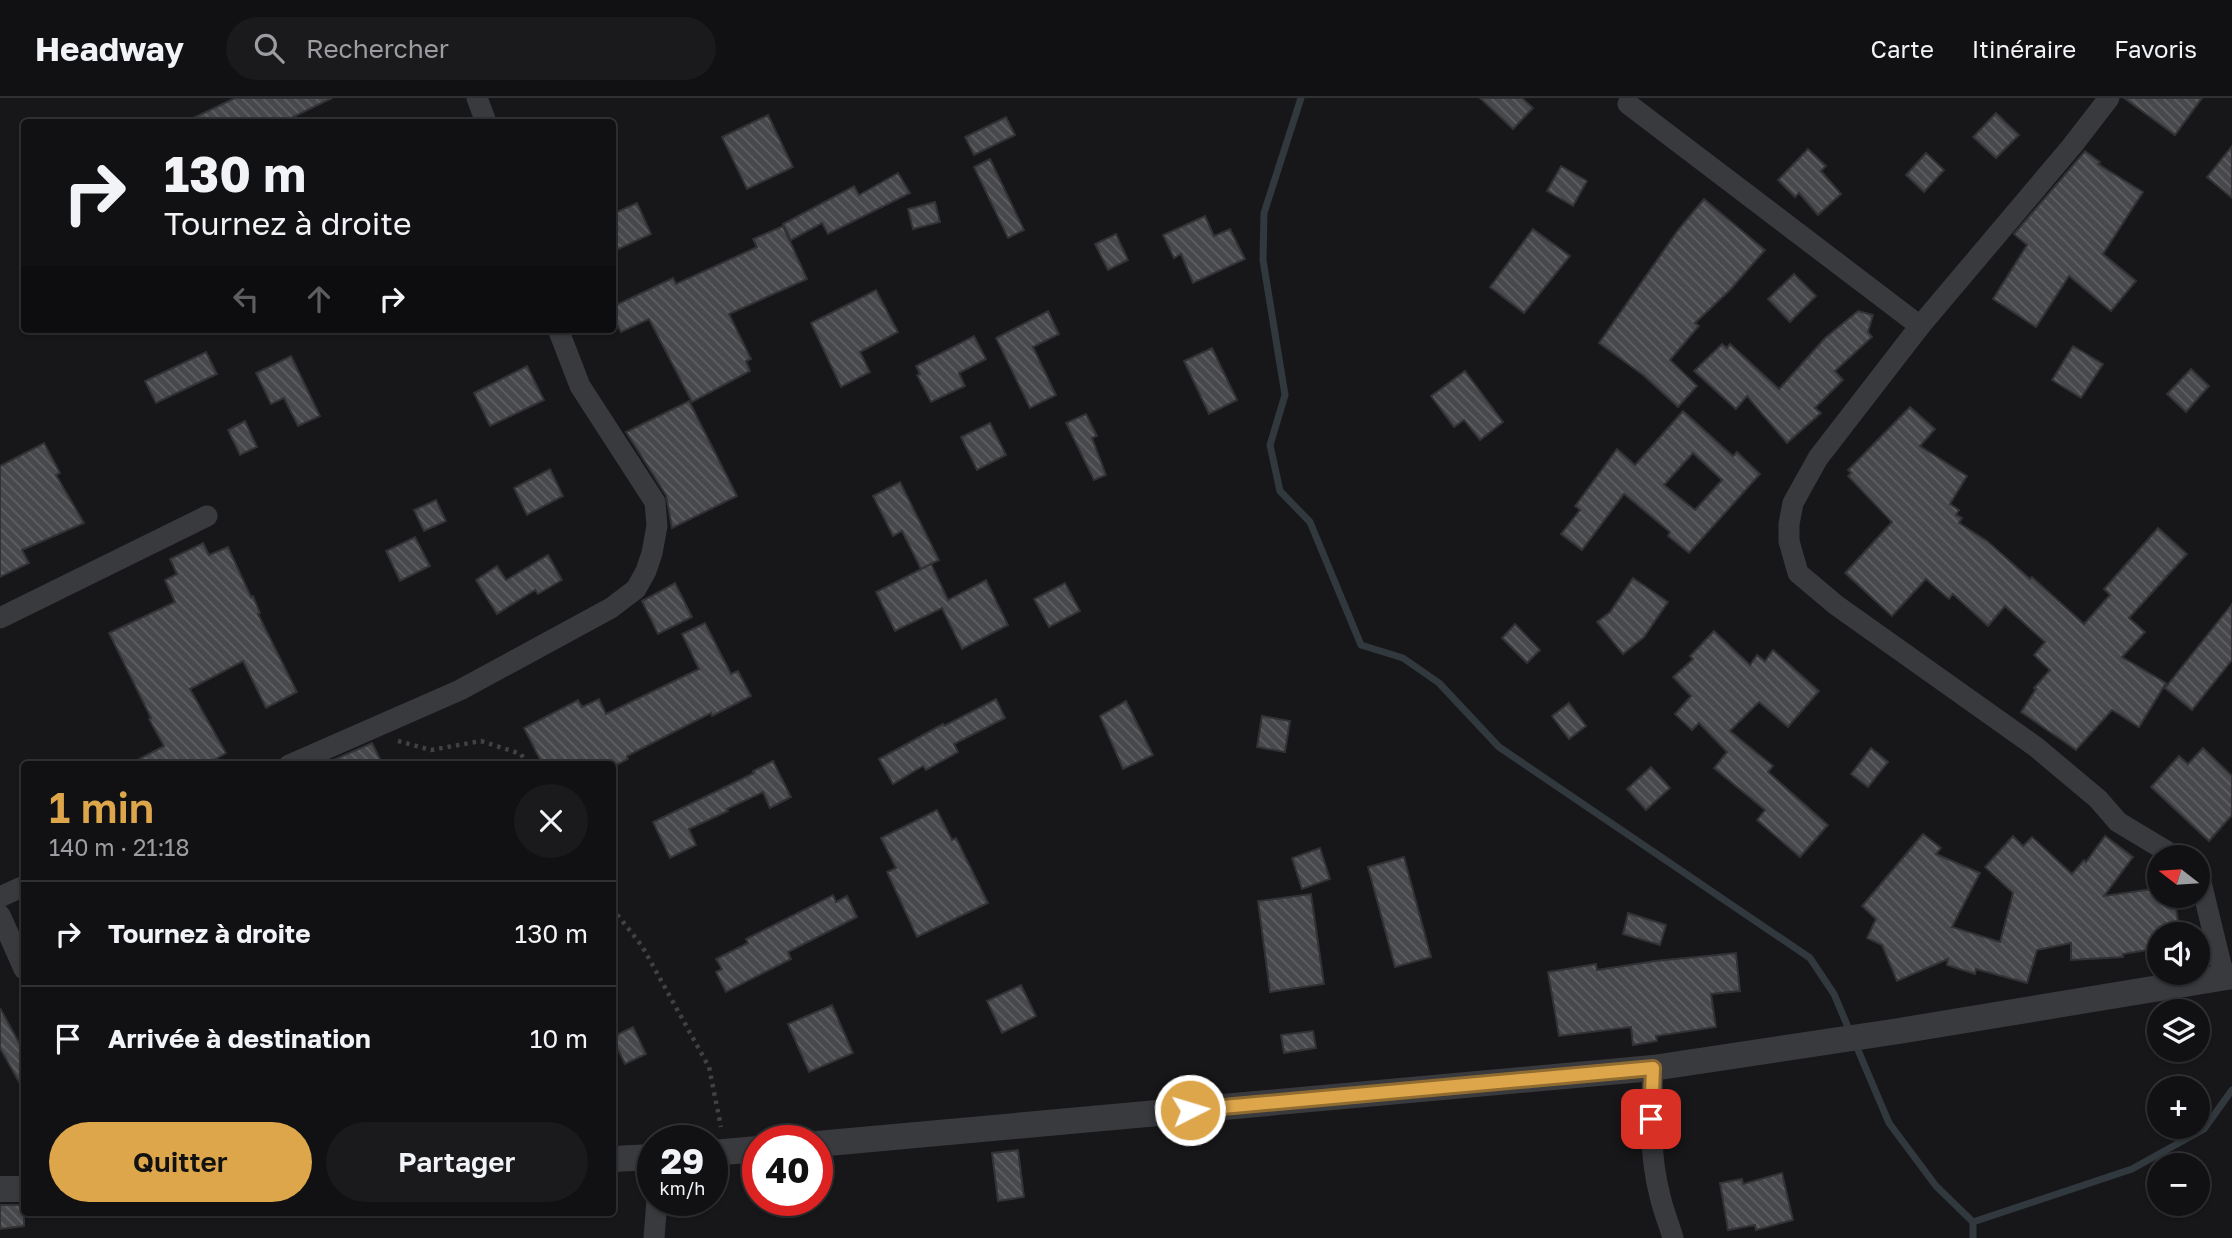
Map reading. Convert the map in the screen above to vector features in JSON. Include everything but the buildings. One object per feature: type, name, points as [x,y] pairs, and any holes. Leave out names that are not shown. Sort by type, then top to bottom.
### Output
[{"type":"street","points":[[477,98],[485,119]]},
{"type":"street","points":[[2109,98],[1920,326],[1818,458],[1793,503],[1789,541],[1798,573],[1836,605],[2036,747],[2098,799],[2118,822],[2156,845]]},
{"type":"street","points":[[1628,104],[1920,326]]},
{"type":"street","points":[[298,761],[460,690],[611,608],[636,589],[646,571],[657,526],[655,502],[580,387],[560,333]]},
{"type":"street","points":[[0,618],[207,516]]},
{"type":"street","points":[[0,897],[21,887]]},
{"type":"street","points":[[833,1143],[1653,1068],[1899,1031],[2228,976],[2209,908]]},
{"type":"street","points":[[0,915],[21,962]]},
{"type":"street","points":[[1653,1068],[1651,1119],[1654,1163],[1660,1197],[1673,1238]]},
{"type":"street","points":[[616,1159],[637,1158]]},
{"type":"street","points":[[0,1189],[21,1189]]},
{"type":"street","points":[[654,1238],[656,1216]]},
{"type":"path","points":[[364,731],[430,750],[481,741],[521,754],[525,761]]},
{"type":"path","points":[[616,913],[642,946],[709,1067],[716,1125]]},
{"type":"waterway","points":[[1301,98],[1264,213],[1263,260],[1285,395],[1270,445],[1280,491],[1310,522],[1361,645],[1403,658],[1439,683],[1499,747],[1810,958],[1834,994],[1850,1032]]},
{"type":"waterway","points":[[1855,1043],[1889,1123],[1936,1186],[1973,1222]]},
{"type":"waterway","points":[[1973,1238],[1973,1222],[2132,1169],[2204,1129],[2232,1090]]},
{"type":"route","points":[[1190,1110],[1653,1068],[1651,1119]]}]
